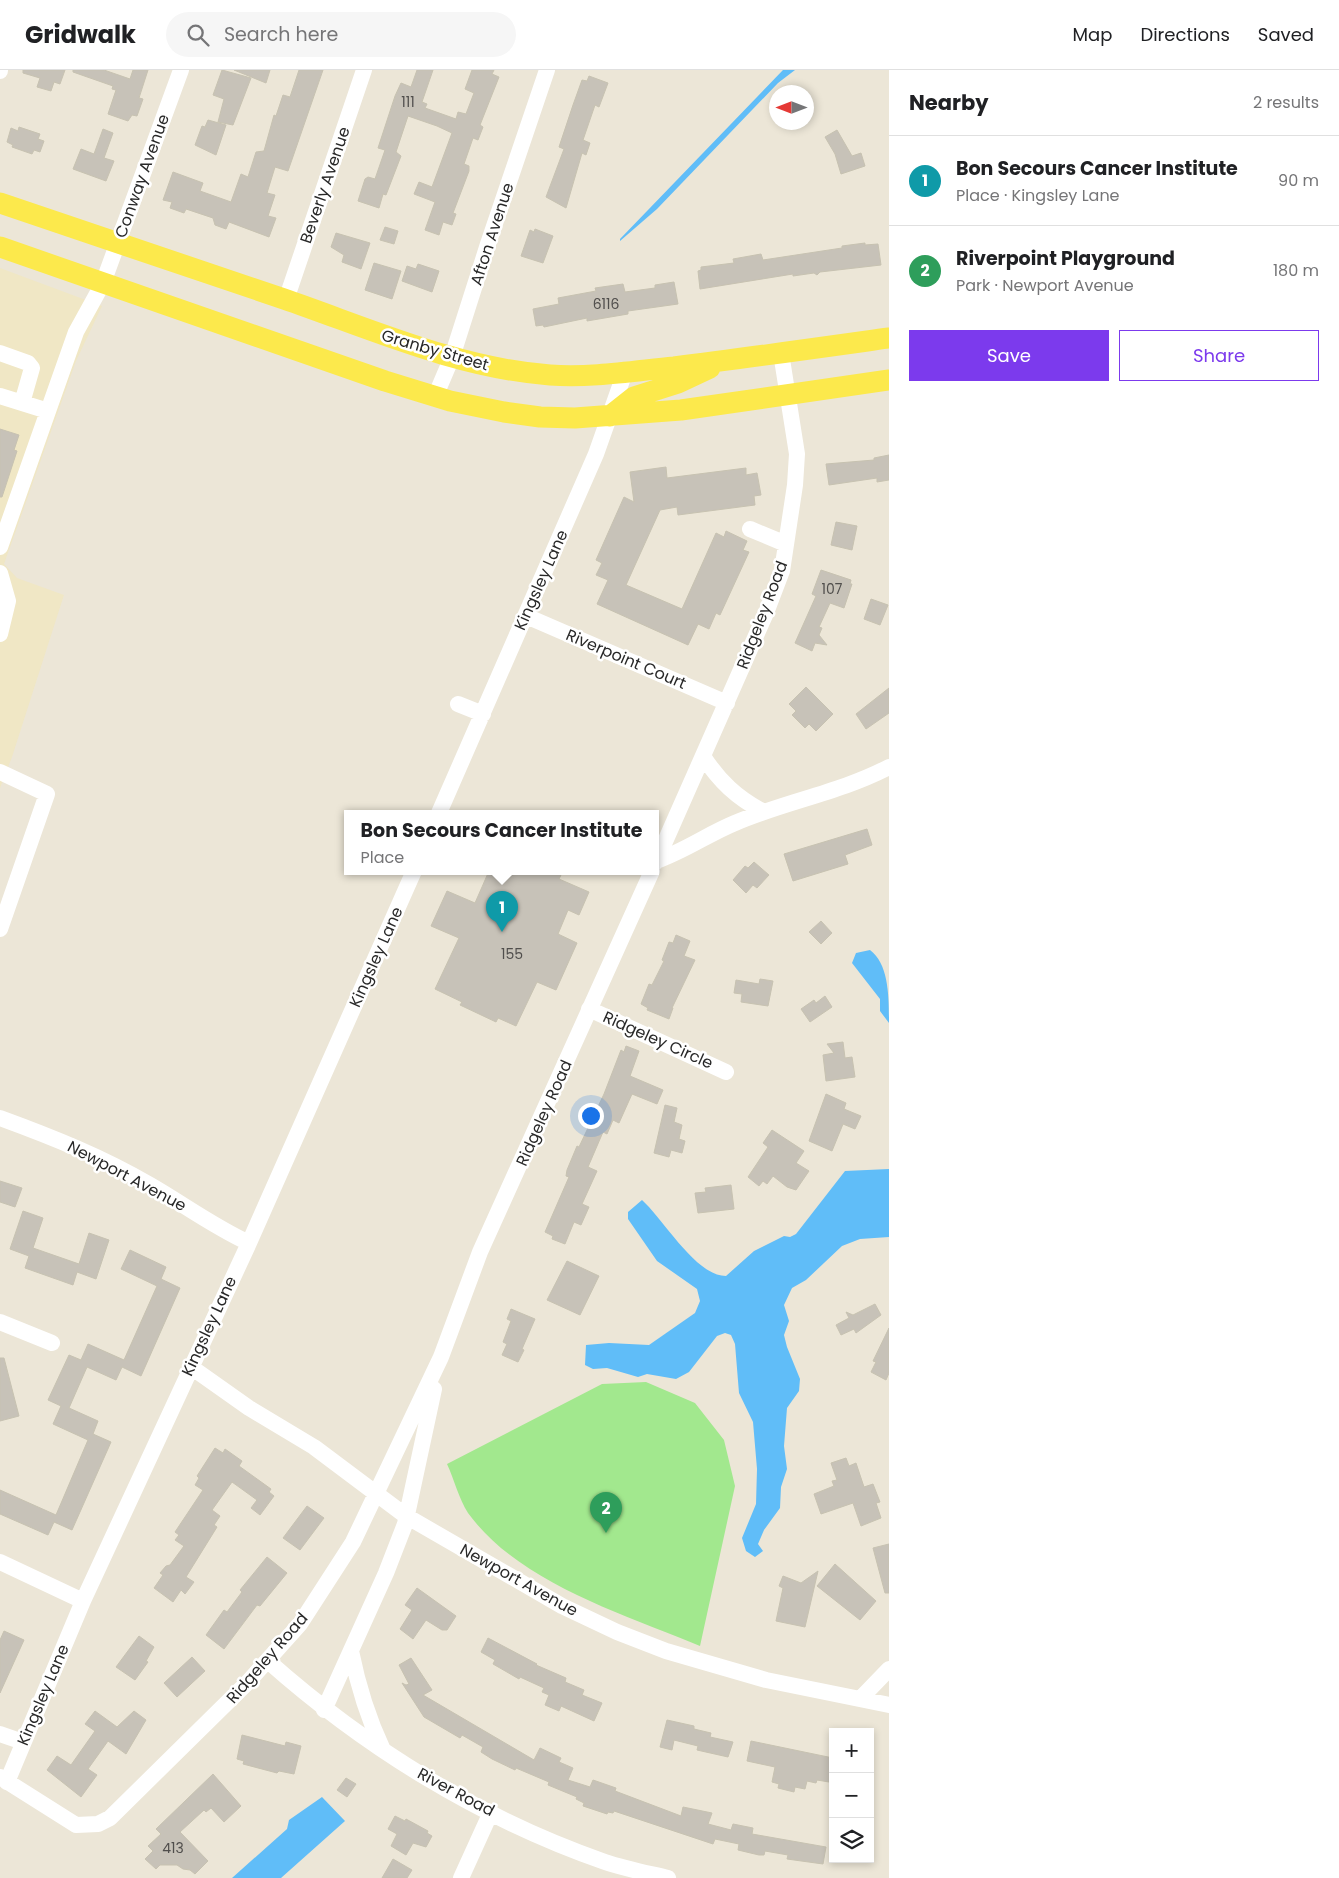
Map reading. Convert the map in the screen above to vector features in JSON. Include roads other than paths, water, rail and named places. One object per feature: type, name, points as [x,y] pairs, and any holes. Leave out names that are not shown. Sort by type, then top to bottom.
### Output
[{"type":"main road","name":"Granby Street","points":[[0,202],[371,331],[452,357],[516,372],[551,376],[587,376],[724,361],[889,338]]},
{"type":"main road","points":[[0,247],[435,397],[504,412],[540,417],[610,416],[681,410],[889,380]]},
{"type":"main road","points":[[610,416],[634,397],[678,383],[724,361]]},
{"type":"street","name":"Conway Avenue","points":[[0,547],[76,332],[103,283],[181,70]]},
{"type":"street","name":"Beverly Avenue","points":[[286,300],[364,70]]},
{"type":"street","name":"Afton Avenue","points":[[435,397],[452,357],[547,70]]},
{"type":"street","points":[[0,353],[28,363],[32,368],[22,403]]},
{"type":"street","name":"Ridgeley Road","points":[[659,856],[727,703],[782,571],[796,485],[796,454],[781,353]]},
{"type":"street","name":"Kingsley Lane","points":[[440,810],[596,454],[625,372]]},
{"type":"street","points":[[0,396],[48,411]]},
{"type":"street","points":[[750,530],[786,544]]},
{"type":"street","points":[[0,573],[8,601],[0,634]]},
{"type":"street","name":"Riverpoint Court","points":[[526,616],[727,703]]},
{"type":"street","points":[[458,704],[483,714]]},
{"type":"street","points":[[703,756],[728,788],[744,802],[764,812]]},
{"type":"street","points":[[659,863],[735,823],[764,812],[837,790],[889,767]]},
{"type":"street","points":[[0,772],[47,794],[0,928]]},
{"type":"street","name":"Kingsley Lane","points":[[4,1779],[23,1742],[83,1601],[249,1243],[412,875]]},
{"type":"street","name":"Ridgeley Road","points":[[4,1779],[76,1825],[98,1824],[110,1818],[194,1737],[268,1661],[300,1624],[353,1542],[377,1494],[441,1357],[480,1252],[650,875]]},
{"type":"street","name":"Ridgeley Circle","points":[[589,1009],[726,1072]]},
{"type":"street","name":"Newport Avenue","points":[[0,1118],[84,1150],[149,1184],[225,1232],[249,1243]]},
{"type":"street","points":[[0,1322],[52,1343]]},
{"type":"street","name":"Ridgeley Road","points":[[324,1710],[386,1573],[405,1524],[441,1357]]},
{"type":"street","name":"Newport Avenue","points":[[190,1367],[250,1408],[314,1447],[406,1516],[562,1606],[617,1632],[666,1651],[766,1680],[889,1705]]},
{"type":"street","points":[[0,1562],[83,1601]]},
{"type":"street","points":[[351,1651],[359,1690],[369,1721],[383,1750]]},
{"type":"street","name":"River Road","points":[[268,1661],[324,1710],[383,1750],[446,1789],[559,1844],[607,1863],[663,1877]]},
{"type":"street","points":[[862,1698],[889,1669]]},
{"type":"street","points":[[0,1734],[23,1742]]},
{"type":"street","points":[[461,1878],[491,1812]]},
{"type":"water","points":[[783,70],[795,70],[776,85],[769,85],[769,92],[657,209],[620,241]]},
{"type":"water","points":[[870,950],[881,964],[887,982],[889,1023],[880,1011],[880,999],[852,963],[856,953]]},
{"type":"water","points":[[889,1169],[889,1237],[860,1239],[842,1246],[806,1280],[792,1288],[784,1305],[789,1321],[784,1335],[800,1379],[799,1391],[787,1408],[784,1446],[787,1469],[781,1487],[780,1508],[764,1530],[758,1544],[763,1551],[755,1557],[746,1551],[742,1538],[756,1504],[757,1469],[753,1422],[739,1393],[735,1344],[731,1335],[725,1333],[717,1336],[689,1372],[676,1379],[647,1374],[638,1377],[607,1368],[593,1369],[585,1365],[586,1345],[609,1343],[649,1345],[695,1313],[700,1301],[697,1289],[657,1261],[628,1219],[628,1212],[642,1200],[681,1246],[703,1267],[715,1274],[726,1276],[754,1251],[784,1236],[790,1237],[796,1234],[845,1171]]},
{"type":"water","points":[[322,1797],[345,1821],[281,1878],[232,1878],[287,1829],[289,1820]]},
{"type":"place","name":"Bon Secours Cancer Institute","points":[[502,932]]},
{"type":"place","name":"Riverpoint Playground","points":[[606,1533]]}]
